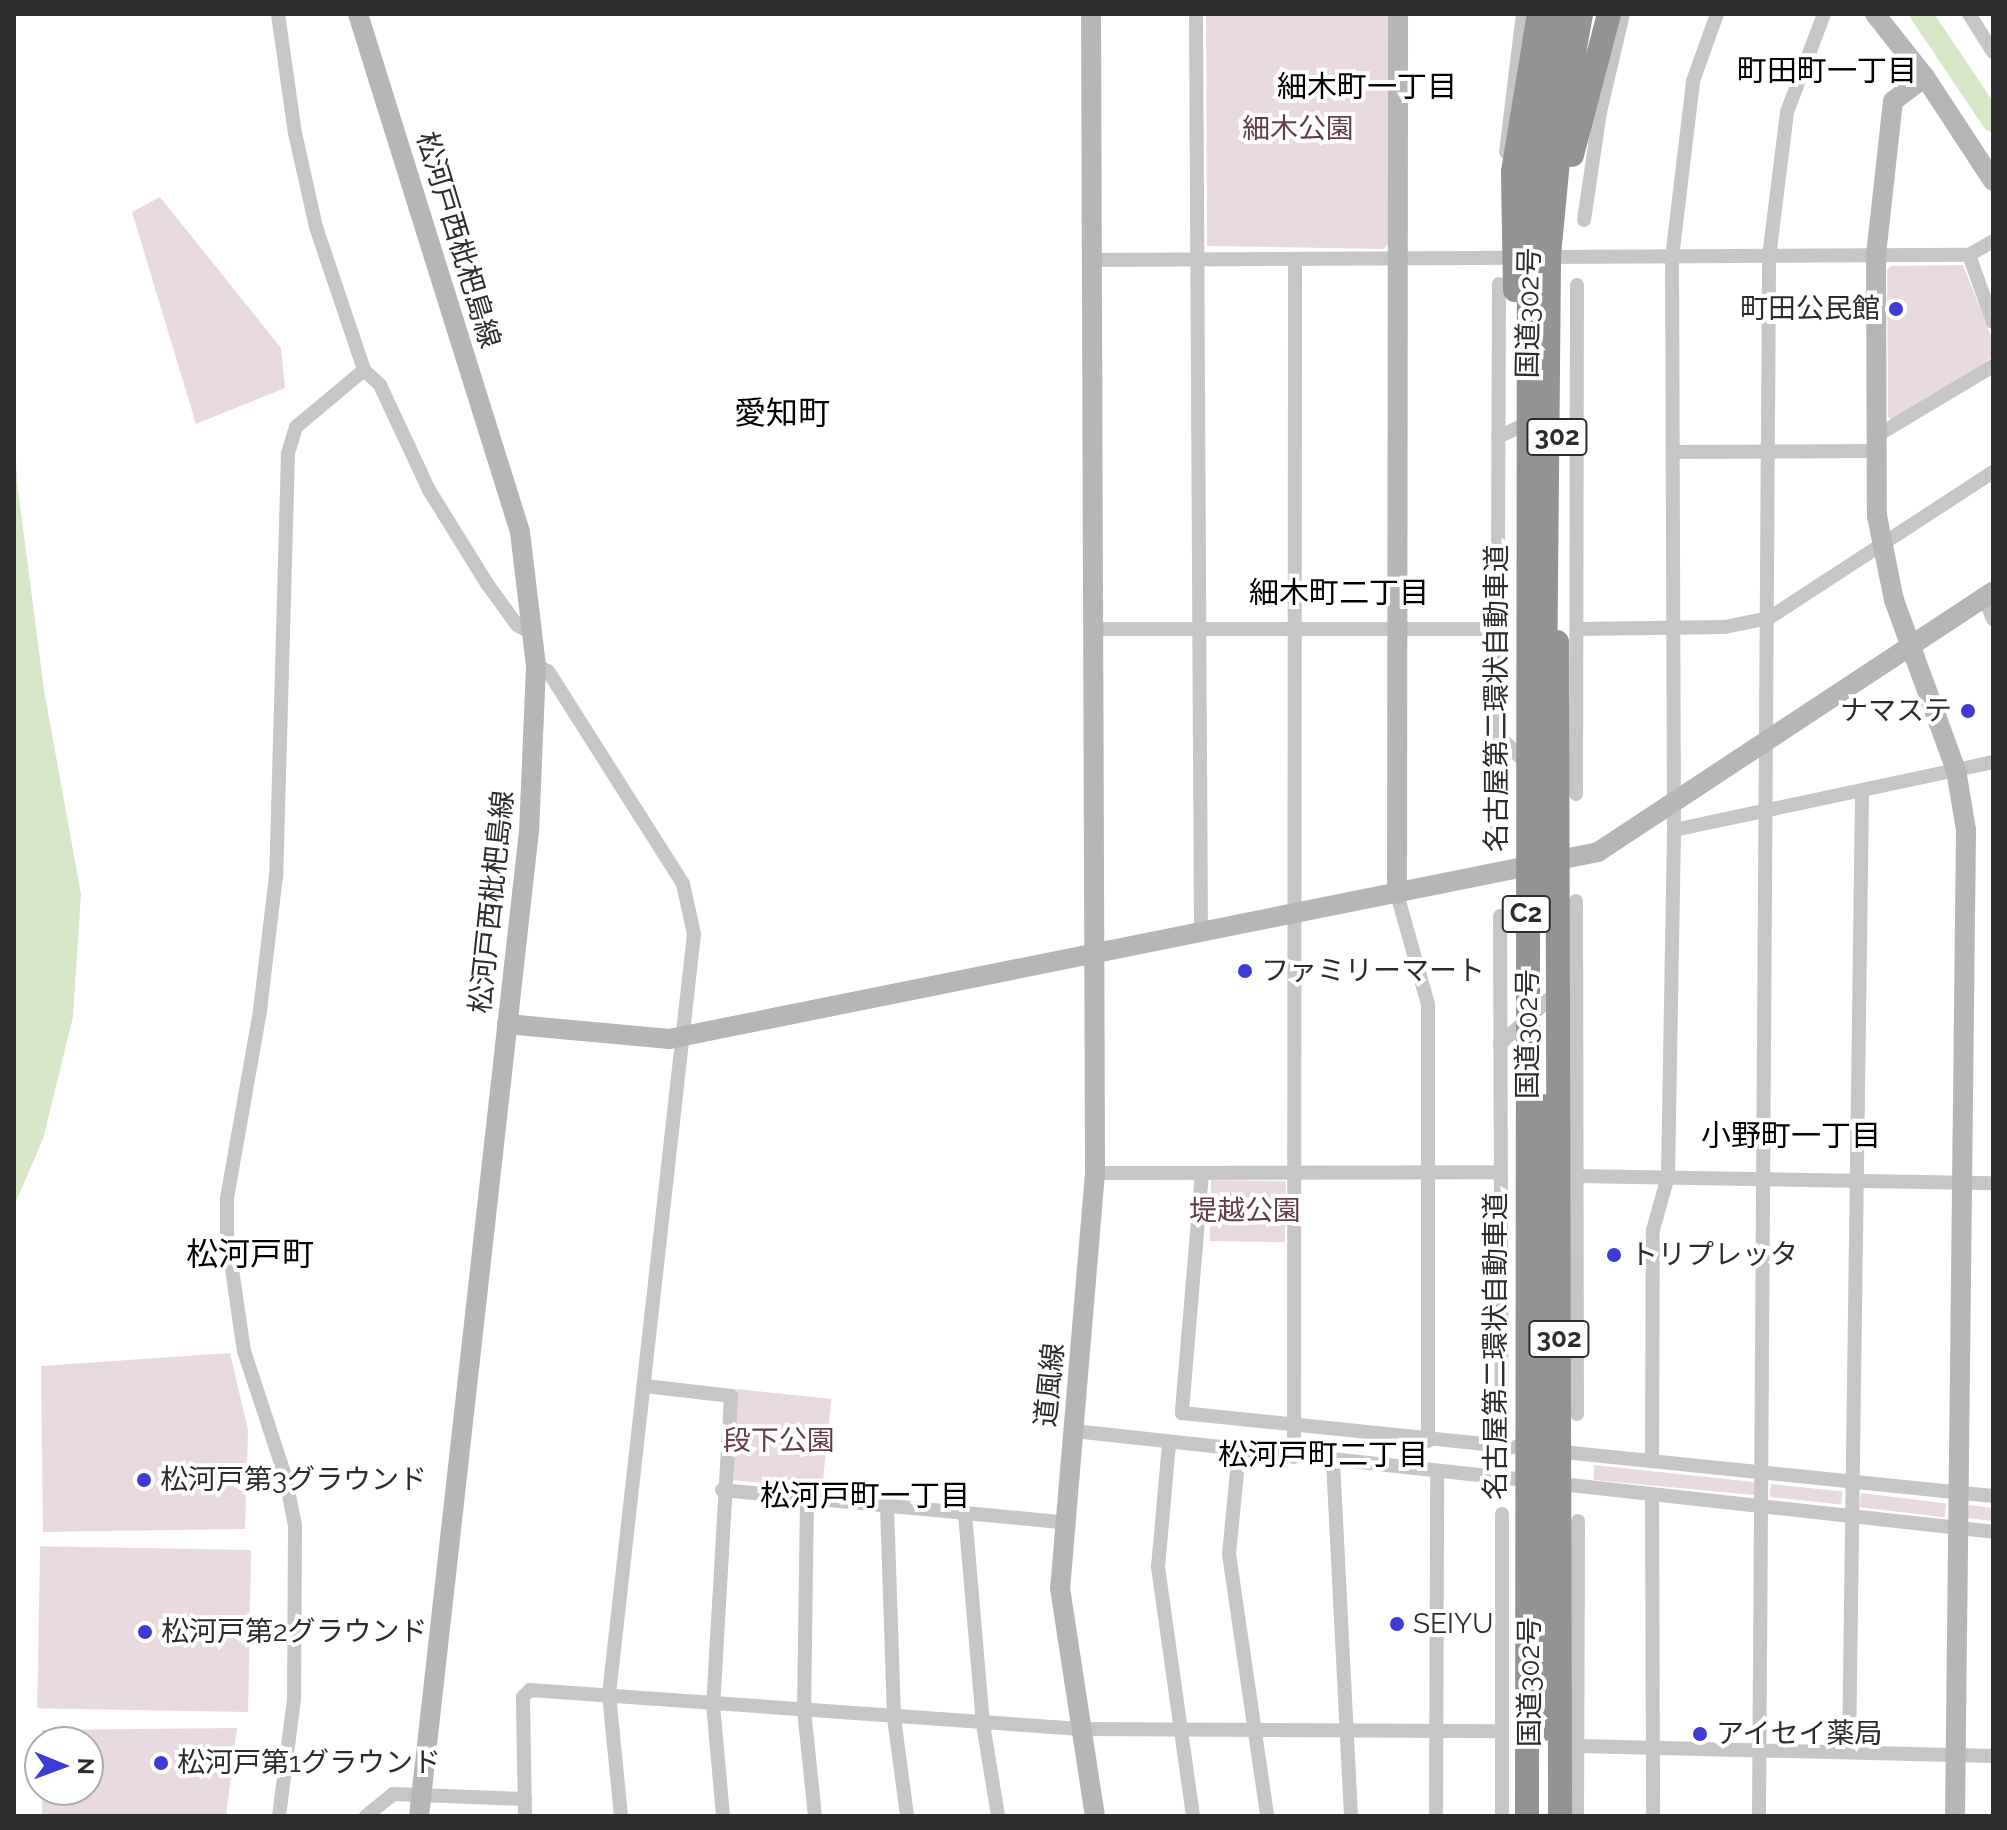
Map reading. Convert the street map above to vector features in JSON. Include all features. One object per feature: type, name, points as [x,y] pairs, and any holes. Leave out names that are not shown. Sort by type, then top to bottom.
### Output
[{"type":"highway","points":[[1536,448],[1512,251],[1513,172],[1539,14]]},
{"type":"highway","name":"名古屋第二環状自動車道","points":[[1542,1816],[1533,181],[1562,14]]},
{"type":"highway","name":"名古屋第二環状自動車道","points":[[1527,1816],[1526,1594],[1536,448],[1555,175],[1581,14]]},
{"type":"highway","name":"国道302号","points":[[1560,1816],[1559,1373],[1568,1304],[1558,991],[1558,862],[1567,794],[1557,409],[1567,356],[1559,257],[1567,151],[1593,14]]},
{"type":"highway","points":[[1536,448],[1568,181],[1609,14]]},
{"type":"highway","points":[[1514,1816],[1526,1594]]},
{"type":"street","points":[[278,14],[295,133],[316,227],[364,370],[380,385],[429,490],[488,585],[517,625],[532,633]]},
{"type":"street","name":"松河戸西枇杷島線","points":[[358,14],[520,532],[536,666],[531,802],[420,1806]]},
{"type":"street","name":"道風線","points":[[1091,14],[1095,1173],[1074,1431],[1062,1522],[1060,1588],[1095,1816]]},
{"type":"street","points":[[1196,14],[1201,933]]},
{"type":"street","points":[[1398,14],[1400,629],[1397,894],[1428,1004],[1428,1441]]},
{"type":"street","points":[[1503,221],[1509,110],[1523,14]]},
{"type":"street","points":[[1584,220],[1600,112],[1623,14]]},
{"type":"street","points":[[1652,1460],[1653,1230],[1668,1176],[1674,830],[1672,258],[1693,81],[1717,14]]},
{"type":"street","points":[[1759,1816],[1769,809],[1769,257],[1787,112],[1824,14]]},
{"type":"street","points":[[1875,14],[1925,77],[1993,181]]},
{"type":"street","points":[[1969,14],[1993,52]]},
{"type":"street","points":[[1925,77],[1893,101],[1876,256],[1876,444],[1880,546],[1956,770],[1966,830],[1955,1816]]},
{"type":"street","points":[[1509,110],[1567,151]]},
{"type":"street","points":[[1571,124],[1600,112]]},
{"type":"street","points":[[1093,260],[1969,255],[1993,241]]},
{"type":"street","points":[[1969,255],[1993,322]]},
{"type":"street","points":[[1294,1457],[1295,259]]},
{"type":"street","points":[[1497,825],[1499,284]]},
{"type":"street","points":[[1567,712],[1577,629],[1567,356],[1577,285]]},
{"type":"street","points":[[1673,452],[1770,452],[1876,444],[1993,366]]},
{"type":"street","points":[[279,1816],[294,1699],[295,1525],[285,1476],[244,1351],[227,1235],[227,1199],[260,1011],[276,876],[288,454],[296,427],[364,370]]},
{"type":"street","points":[[1498,437],[1557,409]]},
{"type":"street","points":[[1577,629],[1725,627],[1769,618],[1993,472]]},
{"type":"street","points":[[507,1024],[683,1037],[1558,862],[1608,848],[1674,807],[1989,594],[1993,619]]},
{"type":"street","points":[[1093,629],[1496,629]]},
{"type":"street","points":[[536,666],[548,671],[683,884],[694,934],[609,1694],[621,1816]]},
{"type":"street","points":[[1497,734],[1567,794]]},
{"type":"street","points":[[1674,830],[1993,762]]},
{"type":"street","points":[[1849,1752],[1862,791]]},
{"type":"street","points":[[1576,901],[1576,1176],[1568,1304],[1577,1414]]},
{"type":"street","points":[[1500,916],[1502,1412]]},
{"type":"street","points":[[1558,942],[1576,966]]},
{"type":"street","points":[[1500,1044],[1558,991]]},
{"type":"street","points":[[1095,1173],[1500,1172]]},
{"type":"street","points":[[1202,1173],[1182,1413],[1428,1441],[1652,1460],[1993,1496]]},
{"type":"street","points":[[1576,1176],[1993,1183]]},
{"type":"street","points":[[1501,1307],[1559,1373]]},
{"type":"street","points":[[645,1386],[731,1396],[722,1490],[713,1704],[723,1816]]},
{"type":"street","points":[[1074,1431],[1239,1452],[1993,1532]]},
{"type":"street","points":[[1169,1444],[1158,1567],[1193,1816]]},
{"type":"street","points":[[1239,1452],[1229,1554],[1267,1816]]},
{"type":"street","points":[[1333,1461],[1351,1816]]},
{"type":"street","points":[[1436,1816],[1437,1472]]},
{"type":"street","points":[[722,1490],[1062,1522]]},
{"type":"street","points":[[1652,1495],[1653,1816]]},
{"type":"street","points":[[807,1499],[804,1710],[815,1816]]},
{"type":"street","points":[[887,1506],[894,1718],[907,1816]]},
{"type":"street","points":[[965,1514],[983,1724],[998,1816]]},
{"type":"street","points":[[1502,1514],[1502,1816]]},
{"type":"street","points":[[1577,1816],[1580,1746],[1578,1521]]},
{"type":"street","points":[[1502,1668],[1560,1622]]},
{"type":"street","points":[[525,1816],[523,1697],[530,1690],[1081,1729],[1502,1731]]},
{"type":"street","points":[[1580,1746],[1993,1756]]},
{"type":"street","points":[[366,1816],[393,1794],[420,1806],[525,1799]]},
{"type":"green space","name":"細木公園","points":[[1206,14],[1390,14],[1388,244],[1384,249],[1207,246]]},
{"type":"green space","points":[[160,197],[281,348],[285,388],[196,424],[132,212]]},
{"type":"green space","points":[[1963,265],[1993,340],[1993,357],[1896,422],[1888,417],[1887,270],[1891,266]]},
{"type":"green space","name":"堤越公園","points":[[1211,1180],[1286,1181],[1285,1242],[1210,1241]]},
{"type":"green space","name":"松河戸第3グラウンド","points":[[230,1353],[248,1430],[245,1529],[43,1532],[41,1366]]},
{"type":"green space","name":"段下公園","points":[[737,1389],[831,1399],[822,1489],[727,1480]]},
{"type":"green space","points":[[1594,1465],[1754,1482],[1754,1495],[1594,1480]]},
{"type":"green space","points":[[1771,1484],[1843,1492],[1841,1504],[1770,1497]]},
{"type":"green space","points":[[1861,1493],[1946,1503],[1945,1517],[1859,1507]]},
{"type":"green space","points":[[1969,1505],[1993,1508],[1991,1521],[1967,1518]]},
{"type":"green space","name":"松河戸第2グラウンド","points":[[40,1546],[251,1550],[248,1712],[37,1708]]},
{"type":"green space","name":"松河戸第1グラウンド","points":[[237,1728],[226,1816],[42,1816],[42,1806],[104,1806],[104,1729]]},
{"type":"shaded area","points":[[14,409],[17,482],[44,690],[81,894],[73,1017],[43,1139],[14,1206]]},
{"type":"waterway","points":[[1921,14],[1993,121]]},
{"type":"place","name":"町田公民館","points":[[1896,309]]},
{"type":"place","name":"ナマステ","points":[[1968,711]]},
{"type":"place","name":"ファミリーマート","points":[[1245,971]]},
{"type":"place","name":"トリプレッタ","points":[[1614,1255]]},
{"type":"place","name":"松河戸第3グラウンド","points":[[144,1480]]},
{"type":"place","name":"SEIYU","points":[[1397,1624]]},
{"type":"place","name":"松河戸第2グラウンド","points":[[145,1632]]},
{"type":"place","name":"アイセイ薬局","points":[[1700,1734]]},
{"type":"place","name":"松河戸第1グラウンド","points":[[161,1763]]},
{"type":"district","name":"町田町一丁目","points":[[1827,71]]},
{"type":"district","name":"細木町一丁目","points":[[1367,87]]},
{"type":"district","name":"愛知町","points":[[782,413]]},
{"type":"district","name":"細木町二丁目","points":[[1339,593]]},
{"type":"district","name":"小野町一丁目","points":[[1791,1136]]},
{"type":"district","name":"松河戸町","points":[[250,1254]]},
{"type":"district","name":"松河戸町二丁目","points":[[1323,1455]]},
{"type":"district","name":"松河戸町一丁目","points":[[865,1496]]}]
